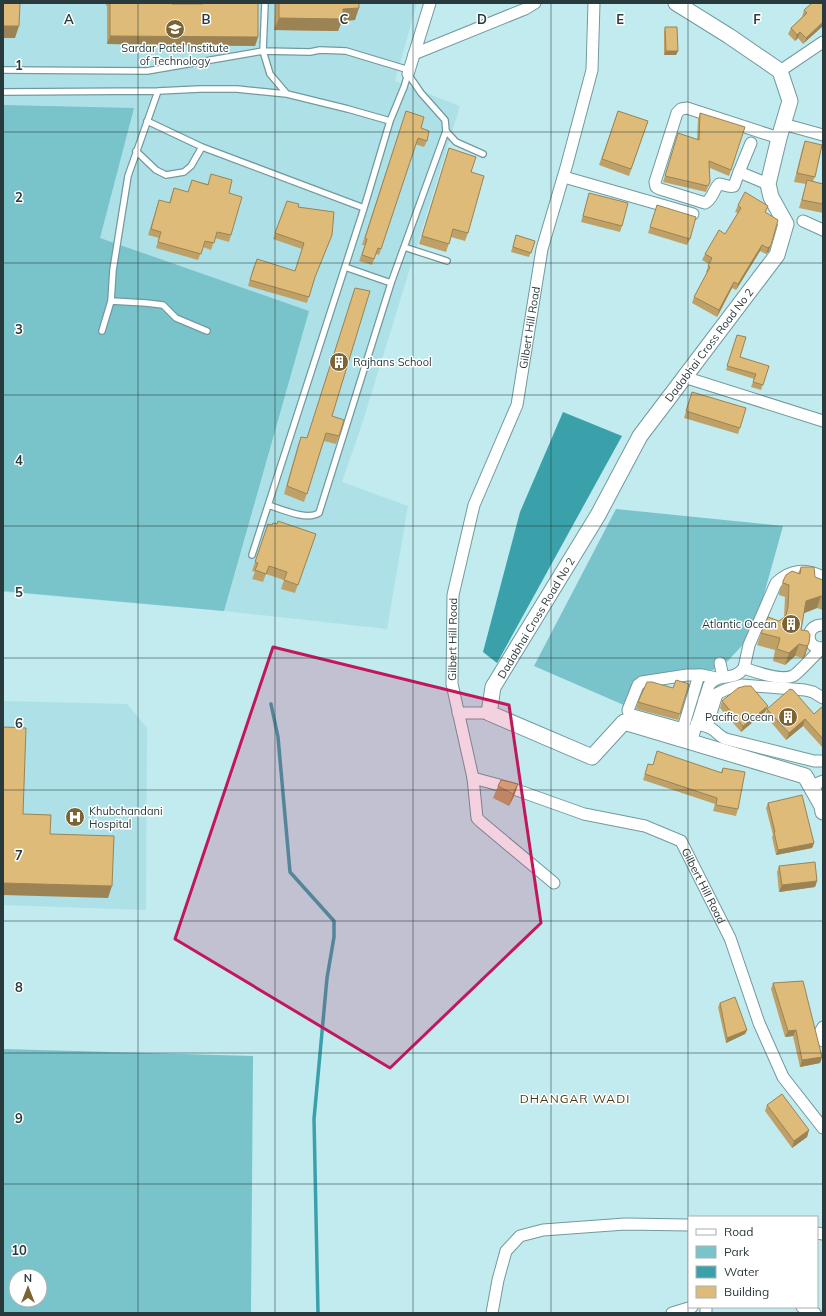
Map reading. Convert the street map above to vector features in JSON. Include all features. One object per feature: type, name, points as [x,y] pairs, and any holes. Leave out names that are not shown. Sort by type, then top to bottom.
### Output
[{"type":"street","points":[[408,72],[430,3]]},
{"type":"street","points":[[414,54],[524,9],[535,3]]},
{"type":"street","name":"Gilbert Hill Road","points":[[594,3],[592,70],[564,176],[542,249],[517,405],[474,505],[453,595],[452,684],[473,778],[514,789],[584,814],[645,826],[680,841],[730,938],[759,1022],[783,1077],[823,1128]]},
{"type":"street","points":[[676,3],[729,36],[780,71],[790,102],[768,181]]},
{"type":"street","points":[[780,71],[823,42]]},
{"type":"street","points":[[750,143],[734,186],[728,187],[723,184],[719,184],[710,201],[705,203],[656,187],[654,182],[677,113],[681,109],[687,108],[781,131],[823,135]]},
{"type":"street","points":[[750,170],[768,181]]},
{"type":"street","points":[[739,172],[768,181]]},
{"type":"street","points":[[564,176],[693,214]]},
{"type":"street","name":"Dadabhai Cross Road No 2","points":[[489,713],[494,687],[598,515],[640,436],[777,255],[786,224],[771,197],[768,181]]},
{"type":"street","points":[[803,221],[823,230]]},
{"type":"street","points":[[684,377],[823,422]]},
{"type":"street","points":[[823,577],[814,572],[799,571],[782,578],[776,583],[749,645],[744,668],[740,674],[732,677],[719,678],[687,675],[642,682],[638,684],[628,710],[629,714],[683,728],[698,728],[805,776],[817,784],[823,812]]},
{"type":"street","points":[[822,648],[815,647],[810,642],[809,634],[810,631],[816,626],[823,625]]},
{"type":"street","points":[[744,668],[784,678],[793,676],[822,648]]},
{"type":"street","points":[[719,678],[720,663]]},
{"type":"street","points":[[683,728],[698,675]]},
{"type":"street","points":[[698,728],[709,685],[719,678]]},
{"type":"street","points":[[704,700],[727,689],[742,685],[805,690],[813,692],[823,698]]},
{"type":"street","points":[[698,728],[717,694]]},
{"type":"street","points":[[688,712],[698,728]]},
{"type":"street","points":[[458,713],[489,713],[592,757],[624,722],[713,730],[720,737],[726,739],[814,761],[823,761]]},
{"type":"street","points":[[473,778],[477,818],[554,883]]},
{"type":"street","points":[[823,1027],[820,1032],[823,1041]]},
{"type":"street","points":[[492,1313],[498,1280],[506,1251],[520,1236],[543,1230],[625,1224],[688,1225]]},
{"type":"street","points":[[672,1313],[689,1308]]},
{"type":"street","points":[[804,1308],[815,1313]]},
{"type":"lane","points":[[265,3],[263,51],[270,74],[287,94]]},
{"type":"lane","points":[[3,70],[148,71],[263,51],[346,51],[408,72],[421,93],[445,120],[446,131],[392,280],[319,512],[314,516],[306,516],[268,505]]},
{"type":"lane","points":[[252,555],[364,208],[390,121],[404,87],[408,72]]},
{"type":"lane","points":[[3,92],[237,89],[287,94],[390,121]]},
{"type":"lane","points":[[102,331],[111,300],[113,270],[128,176],[158,91]]},
{"type":"lane","points":[[147,121],[202,147],[364,208]]},
{"type":"lane","points":[[446,131],[456,142],[484,154]]},
{"type":"lane","points":[[136,151],[156,170],[166,176],[184,172],[191,166],[202,147]]},
{"type":"lane","points":[[404,247],[447,262]]},
{"type":"lane","points":[[345,267],[391,284],[392,280]]},
{"type":"lane","points":[[111,300],[163,306],[176,318],[207,331]]},
{"type":"highlighted area","points":[[273,647],[509,705],[541,923],[390,1068],[175,939]]},
{"type":"shaded area","points":[[3,3],[417,3],[395,81],[460,106],[363,421],[342,482],[408,506],[387,629],[224,611],[3,592]]},
{"type":"shaded area","name":"Khubchandani Hospital","points":[[3,701],[127,704],[147,728],[146,910],[3,905]]},
{"type":"green space","points":[[3,105],[134,108],[100,238],[309,311],[224,611],[3,591]]},
{"type":"green space","points":[[616,509],[783,526],[753,634],[722,667],[632,695],[626,706],[534,666]]},
{"type":"green space","points":[[3,1049],[253,1056],[251,1313],[3,1313]]},
{"type":"water","points":[[563,412],[622,436],[497,663],[483,652],[520,512]]},
{"type":"building","points":[[3,3],[20,3],[19,26],[3,26]]},
{"type":"building","points":[[110,3],[258,3],[258,37],[110,36]]},
{"type":"building","points":[[279,3],[359,3],[359,8],[343,9],[343,19],[279,18]]},
{"type":"building","points":[[812,3],[821,3],[823,5],[823,22],[806,38],[800,32],[797,35],[791,28],[807,13],[804,10]]},
{"type":"building","points":[[665,27],[677,27],[678,51],[666,51]]},
{"type":"building","points":[[406,111],[424,117],[421,128],[429,131],[427,141],[418,138],[381,249],[378,248],[374,259],[362,255],[367,239],[365,238]]},
{"type":"building","points":[[618,111],[648,121],[631,169],[602,159]]},
{"type":"building","points":[[700,113],[745,127],[731,170],[709,161],[710,182],[708,186],[665,176],[678,133],[699,140]]},
{"type":"building","points":[[805,141],[822,145],[815,177],[797,173]]},
{"type":"building","points":[[449,148],[476,157],[471,172],[484,176],[468,233],[453,229],[449,244],[422,236]]},
{"type":"building","points":[[211,174],[232,180],[229,193],[242,197],[231,235],[217,232],[214,243],[205,241],[201,254],[158,242],[161,232],[151,229],[159,200],[170,203],[174,188],[188,192],[192,180],[208,185]]},
{"type":"building","points":[[807,180],[823,184],[823,204],[802,200]]},
{"type":"building","points":[[745,192],[768,206],[765,212],[778,220],[771,245],[768,248],[762,245],[738,284],[734,282],[719,310],[694,297],[710,267],[708,266],[712,258],[705,254],[719,230],[725,234],[741,208],[738,205]]},
{"type":"building","points":[[589,193],[628,203],[622,226],[583,216]]},
{"type":"building","points":[[287,201],[299,204],[298,207],[334,212],[332,235],[315,277],[309,297],[250,280],[257,259],[295,271],[304,243],[275,233]]},
{"type":"building","points":[[657,205],[696,217],[690,239],[650,227]]},
{"type":"building","points":[[516,235],[535,241],[531,253],[513,247]]},
{"type":"building","name":"Rajhans School","points":[[355,288],[370,291],[332,416],[344,420],[339,436],[326,433],[307,494],[287,486],[301,437],[307,438]]},
{"type":"building","points":[[737,335],[746,337],[740,357],[769,366],[763,385],[753,382],[756,374],[727,366]]},
{"type":"building","points":[[692,392],[746,408],[740,428],[686,411]]},
{"type":"building","points":[[278,521],[316,534],[298,585],[284,580],[287,572],[269,566],[266,574],[255,570],[258,563],[255,562],[268,524],[277,524]]},
{"type":"building","points":[[801,567],[814,567],[815,577],[823,580],[823,597],[821,596],[806,601],[801,630],[808,631],[810,635],[809,643],[807,646],[799,644],[789,653],[777,649],[780,638],[761,633],[768,617],[779,621],[786,616],[789,585],[783,583],[783,581],[786,575],[792,571],[800,574]]},
{"type":"building","points":[[676,680],[689,684],[680,714],[638,702],[647,682],[673,688]]},
{"type":"building","points":[[751,686],[768,706],[743,726],[722,701],[738,688]]},
{"type":"building","points":[[790,689],[793,690],[814,714],[823,706],[823,739],[805,719],[789,733],[767,709]]},
{"type":"building","points":[[3,727],[26,728],[23,814],[51,815],[50,834],[114,836],[112,886],[3,883]]},
{"type":"building","points":[[657,751],[722,773],[723,768],[745,772],[738,809],[716,805],[717,798],[645,774],[648,764],[653,765]]},
{"type":"building","points":[[501,780],[518,784],[513,794],[498,786]]},
{"type":"building","points":[[802,795],[814,843],[778,850],[768,803]]},
{"type":"building","points":[[815,862],[817,881],[782,885],[779,866]]},
{"type":"building","points":[[803,981],[822,1057],[802,1060],[796,1030],[788,1031],[773,983]]},
{"type":"building","points":[[735,997],[747,1030],[727,1038],[720,1003]]},
{"type":"building","points":[[782,1094],[809,1130],[794,1141],[767,1105]]},
{"type":"waterway","points":[[271,704],[278,737],[290,872],[334,921],[334,937],[327,978],[314,1119],[318,1313]]},
{"type":"place","name":"Sardar Patel Institute of Technology","points":[[175,29]]},
{"type":"place","name":"Rajhans School","points":[[339,362]]},
{"type":"place","name":"Atlantic Ocean","points":[[791,624]]},
{"type":"place","name":"Pacific Ocean","points":[[788,717]]},
{"type":"place","name":"Khubchandani Hospital","points":[[75,817]]},
{"type":"district","name":"DHANGAR WADI","points":[[575,1098]]}]
